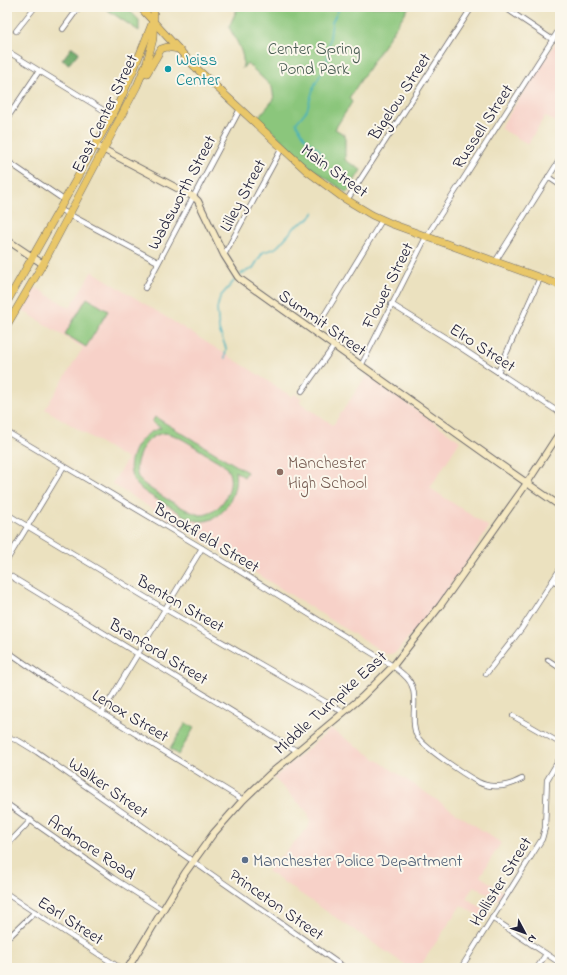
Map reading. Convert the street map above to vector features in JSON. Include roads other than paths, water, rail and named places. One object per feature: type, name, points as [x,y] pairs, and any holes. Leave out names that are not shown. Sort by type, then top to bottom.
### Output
[{"type":"main road","name":"Main Street","points":[[140,7],[195,67],[240,109],[317,180],[347,200],[382,220],[560,285]]},
{"type":"main road","points":[[153,21],[154,7]]},
{"type":"main road","name":"East Center Street","points":[[7,302],[112,116],[130,78],[153,21]]},
{"type":"main road","name":"East Center Street","points":[[8,322],[43,264],[70,215],[139,82],[152,44],[154,32],[153,21]]},
{"type":"main road","points":[[130,78],[139,82],[148,72],[161,49],[167,47],[178,49]]},
{"type":"main road","points":[[95,145],[194,197]]},
{"type":"main road","name":"Summit Street","points":[[194,197],[198,201],[224,255],[239,278],[560,506]]},
{"type":"main road","points":[[7,240],[43,264]]},
{"type":"main road","name":"Middle Turnpike East","points":[[128,968],[193,862],[213,834],[243,800],[297,750],[362,697],[393,666],[432,617],[560,432]]},
{"type":"street","points":[[16,31],[35,7]]},
{"type":"street","points":[[62,29],[79,7]]},
{"type":"street","name":"Bigelow Street","points":[[347,200],[472,7]]},
{"type":"street","points":[[504,7],[553,40]]},
{"type":"street","name":"Russell Street","points":[[426,237],[560,28]]},
{"type":"street","points":[[7,52],[120,120]]},
{"type":"street","points":[[8,117],[39,71]]},
{"type":"street","name":"Wadsworth Street","points":[[145,288],[240,109]]},
{"type":"street","name":"Lilley Street","points":[[224,255],[282,148]]},
{"type":"street","points":[[495,262],[560,159]]},
{"type":"street","points":[[7,161],[64,200]]},
{"type":"street","points":[[548,177],[560,185]]},
{"type":"street","points":[[59,209],[158,262]]},
{"type":"street","points":[[314,332],[382,220]]},
{"type":"street","name":"Flower Street","points":[[361,366],[426,237]]},
{"type":"street","points":[[498,372],[540,278]]},
{"type":"street","name":"Elro Street","points":[[391,304],[560,413]]},
{"type":"street","points":[[302,391],[334,346]]},
{"type":"street","name":"Brookfield Street","points":[[7,432],[202,548],[393,666],[408,678],[412,685],[414,692],[413,721],[416,736],[428,748],[479,783],[492,786],[507,786],[522,779]]},
{"type":"street","points":[[7,560],[26,526],[64,466]]},
{"type":"street","name":"Benton Street","points":[[7,514],[165,609],[343,712]]},
{"type":"street","points":[[102,713],[202,548]]},
{"type":"street","points":[[486,674],[522,628],[560,569]]},
{"type":"street","name":"Branford Street","points":[[7,574],[297,750]]},
{"type":"street","points":[[552,580],[560,585]]},
{"type":"street","name":"Lenox Street","points":[[7,650],[53,683],[243,800]]},
{"type":"street","points":[[548,660],[560,668]]},
{"type":"street","points":[[513,716],[560,743]]},
{"type":"street","name":"Walker Street","points":[[7,737],[19,741],[37,752],[193,862]]},
{"type":"street","name":"Hollister Street","points":[[461,968],[542,839],[545,828],[547,780],[560,758]]},
{"type":"street","name":"Ardmore Road","points":[[7,804],[113,878],[163,910]]},
{"type":"street","points":[[7,845],[31,820]]},
{"type":"street","name":"Princeton Street","points":[[193,862],[345,968]]},
{"type":"street","name":"Earl Street","points":[[7,894],[120,968]]},
{"type":"street","points":[[7,939],[35,912]]},
{"type":"street","points":[[492,918],[560,963]]},
{"type":"street","points":[[537,968],[546,954]]},
{"type":"waterway","points":[[327,166],[319,150],[305,138],[296,123],[307,110],[314,86],[327,63],[332,22],[340,7]]},
{"type":"waterway","points":[[241,274],[253,268],[263,252],[274,249],[278,246],[296,226],[309,219],[314,212]]},
{"type":"waterway","points":[[225,358],[226,348],[219,330],[217,309],[220,297],[234,281]]},
{"type":"place","name":"Weiss Center","points":[[168,69]]},
{"type":"place","name":"Manchester High School","points":[[280,472]]},
{"type":"place","name":"Manchester Police Department","points":[[245,860]]},
{"type":"park label","name":"Center Spring Pond Park","points":[[314,58]]}]
